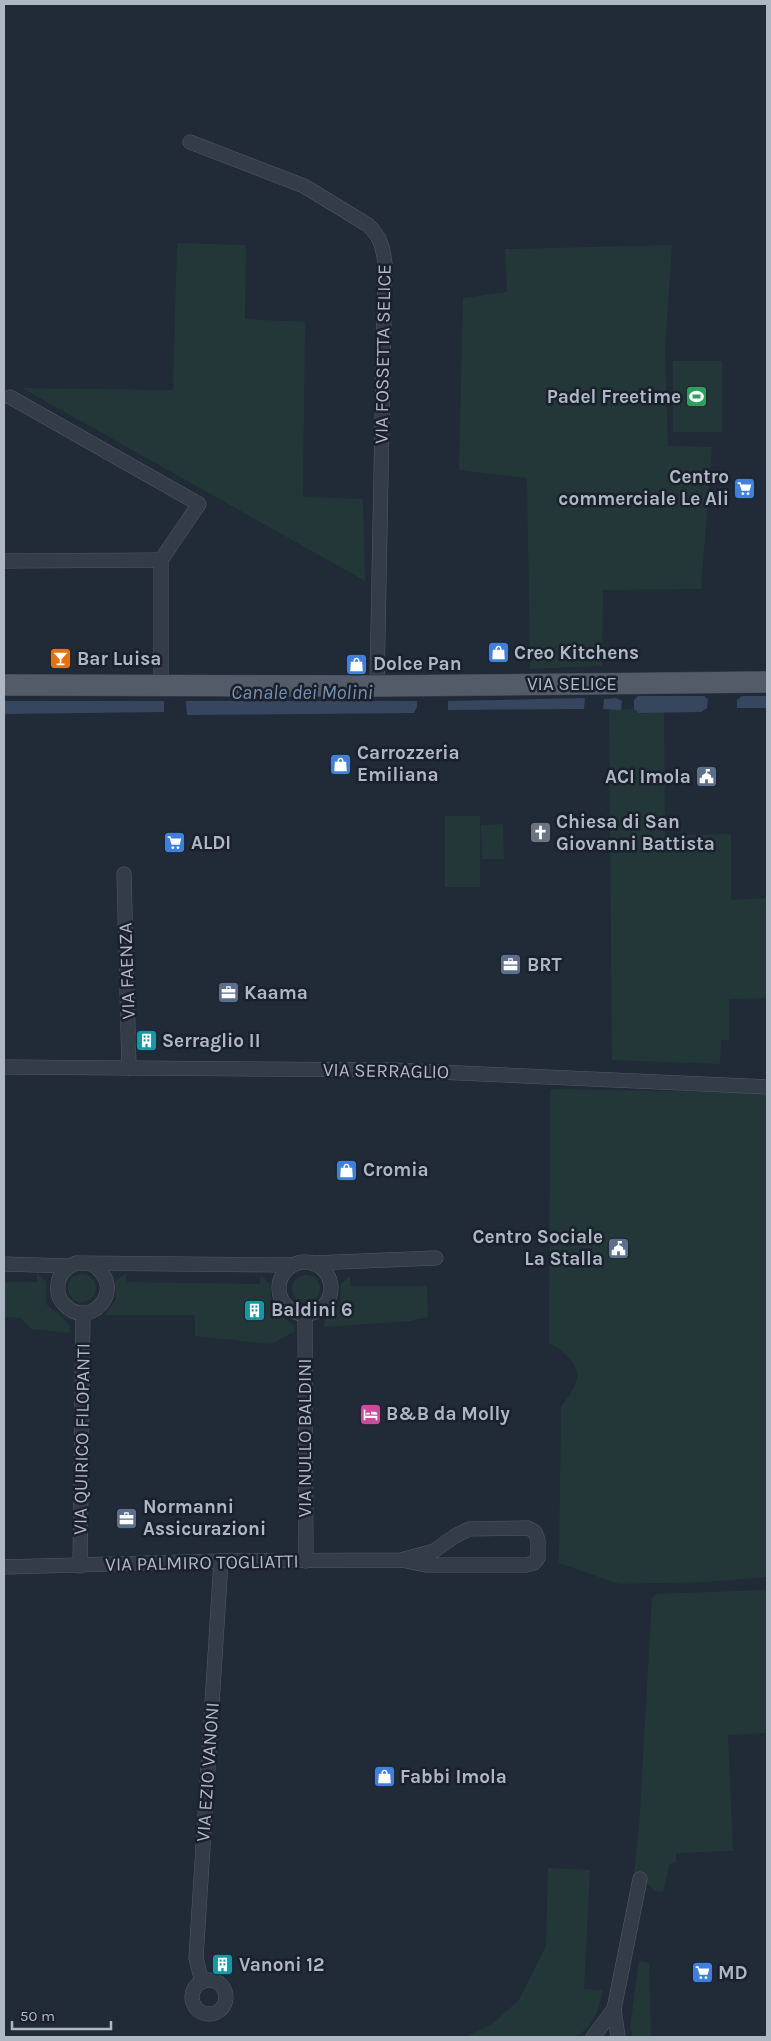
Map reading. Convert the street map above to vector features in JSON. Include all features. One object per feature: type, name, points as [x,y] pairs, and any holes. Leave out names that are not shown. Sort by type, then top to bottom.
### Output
[{"type":"main road","name":"VIA SELICE","points":[[4,685],[377,686],[767,682]]},
{"type":"street","name":"VIA FOSSETTA SELICE","points":[[190,142],[304,186],[368,225],[376,233],[382,245],[385,264],[377,686]]},
{"type":"street","points":[[10,397],[199,504],[160,560],[161,685]]},
{"type":"street","points":[[4,561],[160,560]]},
{"type":"street","name":"VIA FAENZA","points":[[124,874],[129,1068]]},
{"type":"street","name":"VIA SERRAGLIO","points":[[4,1067],[393,1070],[767,1087]]},
{"type":"street","points":[[4,1264],[69,1266],[84,1262],[92,1264],[292,1265],[306,1262],[436,1258]]},
{"type":"street","points":[[292,1265],[281,1278],[280,1295],[289,1309],[305,1314],[321,1309],[330,1296],[330,1280],[326,1273],[313,1263]]},
{"type":"street","points":[[69,1266],[62,1272],[59,1279],[58,1295],[68,1308],[83,1313],[99,1307],[107,1292],[108,1284],[105,1276],[92,1264]]},
{"type":"street","name":"VIA QUIRICO FILOPANTI","points":[[80,1566],[83,1313]]},
{"type":"street","name":"VIA NULLO BALDINI","points":[[305,1314],[306,1561]]},
{"type":"street","name":"VIA PALMIRO TOGLIATTI","points":[[4,1567],[401,1560],[426,1565],[526,1565],[534,1563],[538,1558],[538,1540],[535,1532],[528,1528],[469,1529],[455,1536],[434,1551],[401,1560]]},
{"type":"street","name":"VIA EZIO VANONI","points":[[202,1982],[196,1958],[221,1562]]},
{"type":"street","points":[[618,2037],[614,2009],[640,1879]]},
{"type":"street","points":[[593,2037],[614,2009]]},
{"type":"green space","points":[[177,243],[246,245],[245,319],[305,322],[303,497],[363,499],[365,581],[22,388],[173,390]]},
{"type":"green space","points":[[672,245],[665,350],[668,446],[712,447],[701,589],[603,590],[602,666],[530,669],[527,478],[459,470],[463,298],[507,292],[505,249]]},
{"type":"green space","name":"Padel Freetime","points":[[673,361],[722,361],[722,432],[673,432]]},
{"type":"green space","points":[[634,709],[640,714],[664,712],[665,835],[731,834],[731,900],[767,898],[767,998],[729,999],[729,1040],[721,1040],[720,1064],[612,1060],[609,710]]},
{"type":"green space","points":[[445,816],[480,816],[480,887],[445,887]]},
{"type":"green space","points":[[503,824],[504,859],[482,859],[481,825]]},
{"type":"green space","points":[[550,1089],[767,1093],[767,1577],[705,1582],[619,1584],[559,1563],[561,1407],[574,1387],[577,1373],[571,1360],[549,1343]]},
{"type":"green space","points":[[37,1273],[46,1282],[46,1304],[70,1326],[69,1333],[31,1329],[21,1318],[4,1317],[4,1282],[37,1282]]},
{"type":"green space","points":[[126,1273],[127,1282],[260,1284],[261,1275],[271,1285],[270,1306],[295,1326],[294,1332],[271,1344],[195,1336],[195,1315],[105,1315],[116,1299],[115,1281]]},
{"type":"green space","points":[[82,1274],[92,1278],[96,1288],[92,1298],[82,1302],[72,1298],[68,1288],[72,1278]]},
{"type":"green space","points":[[306,1275],[316,1279],[320,1289],[316,1299],[306,1303],[296,1299],[292,1289],[296,1279]]},
{"type":"green space","points":[[350,1276],[350,1286],[427,1286],[428,1317],[410,1321],[324,1327],[325,1320],[340,1304],[341,1284]]},
{"type":"green space","points":[[767,1590],[767,1733],[728,1735],[733,1851],[676,1853],[676,1862],[669,1865],[664,1890],[661,1892],[654,1891],[650,1885],[633,1882],[639,1828],[652,1598],[657,1594]]},
{"type":"green space","points":[[548,1868],[590,1870],[584,1989],[603,1990],[594,2018],[586,2029],[573,2037],[466,2037],[492,2024],[519,2000],[546,1946]]},
{"type":"green space","points":[[639,1961],[649,1963],[651,2037],[633,2037],[630,2027]]},
{"type":"water","points":[[638,696],[704,696],[708,699],[707,708],[701,712],[639,713],[634,709],[634,700]]},
{"type":"water","points":[[742,696],[767,696],[767,708],[737,708],[737,700]]},
{"type":"water","points":[[585,698],[584,709],[448,710],[448,701]]},
{"type":"water","points":[[616,698],[622,701],[621,710],[603,709],[604,699]]},
{"type":"water","points":[[4,701],[164,701],[164,712],[4,714]]},
{"type":"water","points":[[186,701],[417,701],[417,707],[414,713],[187,715]]},
{"type":"place","name":"Padel Freetime","points":[[697,397]]},
{"type":"place","name":"Centro commerciale Le Ali","points":[[745,488]]},
{"type":"place","name":"Creo Kitchens","points":[[498,653]]},
{"type":"place","name":"Bar Luisa","points":[[61,659]]},
{"type":"place","name":"Dolce Pan","points":[[357,664]]},
{"type":"place","name":"Carrozzeria Emiliana","points":[[341,764]]},
{"type":"place","name":"ACI Imola","points":[[707,777]]},
{"type":"place","name":"Chiesa di San Giovanni Battista","points":[[540,833]]},
{"type":"place","name":"ALDI","points":[[175,843]]},
{"type":"place","name":"BRT","points":[[511,965]]},
{"type":"place","name":"Kaama","points":[[228,993]]},
{"type":"place","name":"Serraglio II","points":[[146,1041]]},
{"type":"place","name":"Cromia","points":[[347,1170]]},
{"type":"place","name":"Centro Sociale La Stalla","points":[[619,1248]]},
{"type":"place","name":"Baldini 6","points":[[255,1310]]},
{"type":"place","name":"B&B da Molly","points":[[370,1414]]},
{"type":"place","name":"Normanni Assicurazioni","points":[[127,1518]]},
{"type":"place","name":"Fabbi Imola","points":[[384,1777]]},
{"type":"place","name":"Vanoni 12","points":[[223,1965]]},
{"type":"place","name":"MD","points":[[702,1973]]},
{"type":"water label","name":"Canale dei Molini","points":[[302,692]]}]
